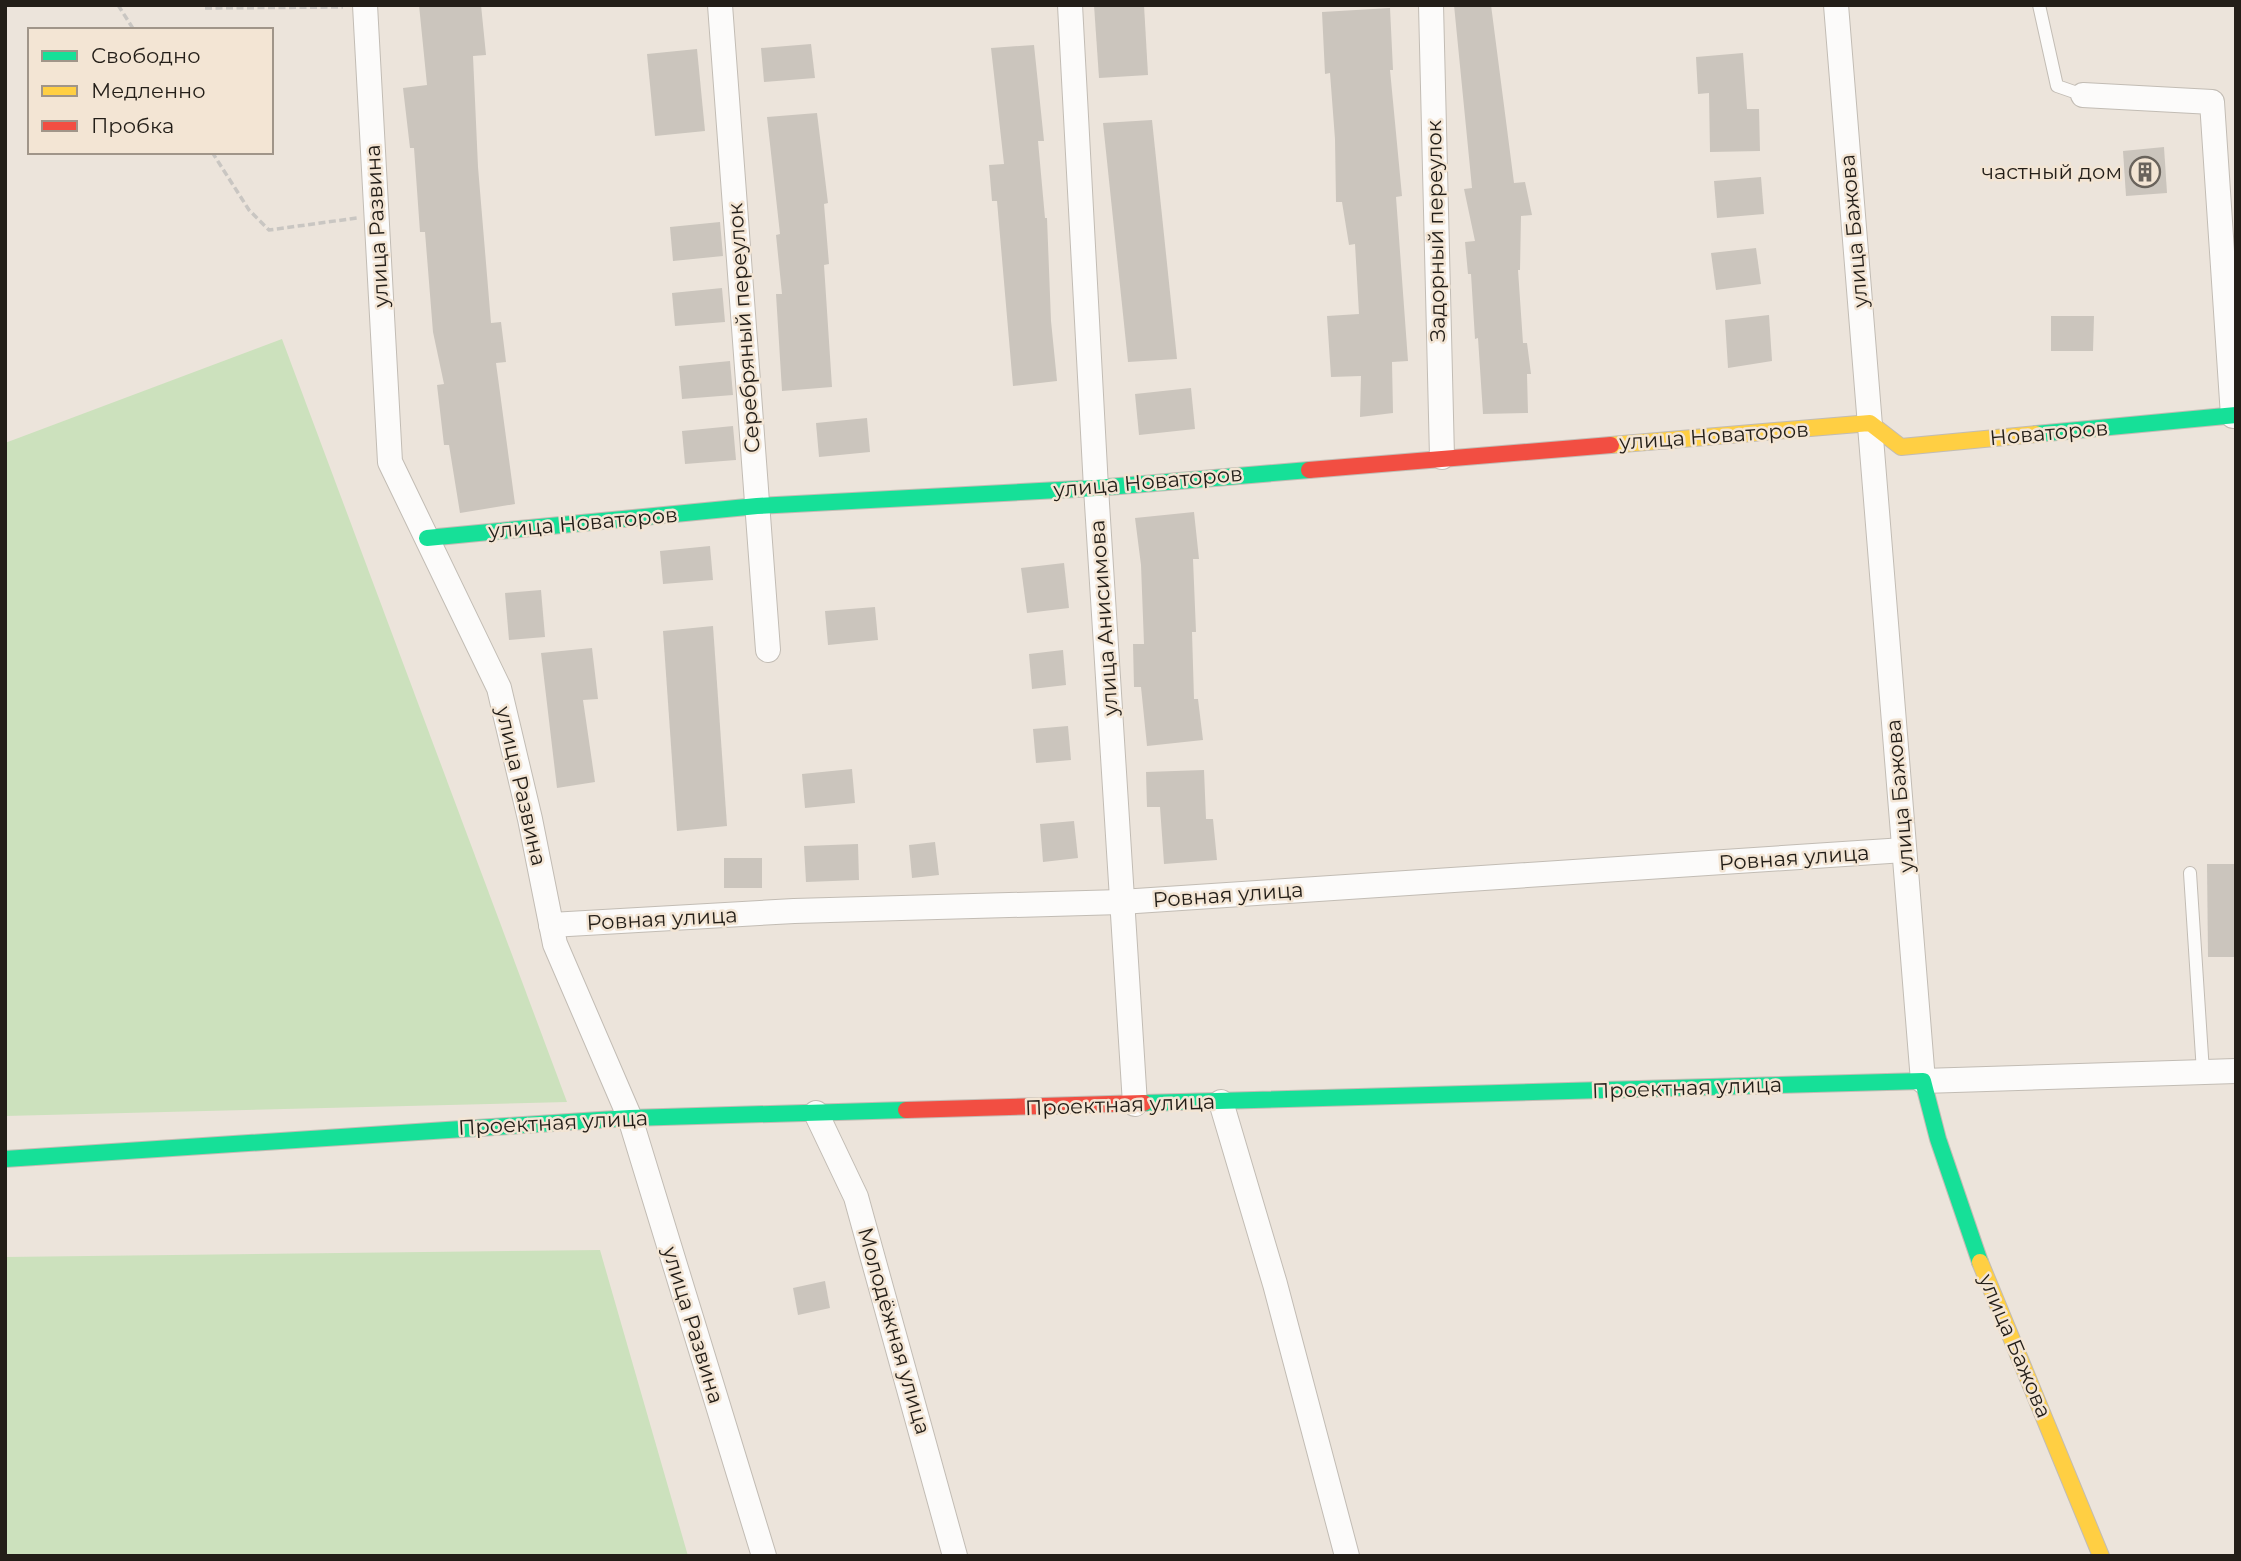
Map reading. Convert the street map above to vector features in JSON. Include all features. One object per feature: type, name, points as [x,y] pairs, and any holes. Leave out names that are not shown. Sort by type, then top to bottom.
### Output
[{"type":"street","name":"Серебряный переулок","points":[[720,5],[768,650]]},
{"type":"street","name":"улица Анисимова","points":[[1070,5],[1096,488],[1135,1104]]},
{"type":"street","name":"Задорный переулок","points":[[1431,5],[1441,457]]},
{"type":"street","name":"улица Бажова","points":[[1836,5],[1923,1080],[1938,1139],[1974,1248],[2101,1556]]},
{"type":"street","name":"улица Развина","points":[[365,6],[390,462],[499,688],[530,818],[555,943],[630,1118],[764,1556]]},
{"type":"street","points":[[2082,95],[2212,102],[2235,416]]},
{"type":"street","name":"Новаторов","points":[[1870,423],[1901,447],[2235,416]]},
{"type":"street","name":"улица Новаторов","points":[[427,538],[757,506],[1096,488],[1870,423]]},
{"type":"street","name":"Ровная улица","points":[[551,925],[794,911],[1121,902],[1904,850]]},
{"type":"street","name":"Проектная улица","points":[[5,1159],[630,1118],[2236,1071]]},
{"type":"street","points":[[1221,1102],[1275,1284],[1347,1556]]},
{"type":"street","name":"Молодёжная улица","points":[[816,1113],[856,1197],[955,1556]]},
{"type":"lane","points":[[2039,5],[2057,86],[2082,95]]},
{"type":"lane","points":[[2190,873],[2203,1072]]},
{"type":"path","points":[[118,5],[133,28]]},
{"type":"path","points":[[205,8],[365,6]]},
{"type":"path","points":[[213,154],[249,210],[269,230],[354,218],[376,218]]},
{"type":"green space","points":[[282,339],[567,1102],[5,1116],[5,443]]},
{"type":"green space","points":[[600,1250],[688,1556],[5,1556],[5,1257]]},
{"type":"building","points":[[419,5],[481,5],[486,55],[473,56],[478,167],[491,323],[501,322],[506,362],[496,363],[515,504],[460,513],[449,445],[444,445],[437,385],[444,384],[433,332],[425,232],[420,232],[414,148],[410,148],[403,88],[427,85]]},
{"type":"building","points":[[1094,5],[1144,5],[1148,75],[1099,78]]},
{"type":"building","points":[[1454,5],[1491,5],[1514,183],[1525,182],[1532,215],[1521,216],[1518,270],[1523,343],[1527,343],[1531,374],[1527,374],[1528,413],[1483,414],[1478,338],[1475,339],[1471,274],[1468,274],[1465,242],[1475,241],[1464,189],[1472,188]]},
{"type":"building","points":[[1390,8],[1393,70],[1390,70],[1402,196],[1396,197],[1408,361],[1392,362],[1393,413],[1360,417],[1361,376],[1331,377],[1327,316],[1359,314],[1355,244],[1349,245],[1342,202],[1336,202],[1335,139],[1330,73],[1325,74],[1322,12]]},
{"type":"building","points":[[811,44],[815,78],[764,82],[761,48]]},
{"type":"building","points":[[1034,45],[1044,141],[1038,141],[1047,218],[1051,321],[1057,381],[1013,386],[997,201],[992,201],[989,165],[1004,164],[991,48]]},
{"type":"building","points":[[697,49],[705,131],[655,136],[647,54]]},
{"type":"building","points":[[1743,53],[1747,109],[1759,109],[1760,151],[1710,152],[1709,93],[1698,94],[1696,57]]},
{"type":"building","points":[[817,113],[828,203],[824,204],[829,264],[824,265],[832,387],[782,391],[776,294],[782,294],[776,235],[780,234],[767,117]]},
{"type":"building","points":[[1152,120],[1177,359],[1128,362],[1103,123]]},
{"type":"building","name":"частный дом","points":[[2164,147],[2167,193],[2126,196],[2123,151]]},
{"type":"building","points":[[1761,177],[1764,214],[1717,218],[1714,181]]},
{"type":"building","points":[[720,222],[723,256],[673,261],[670,227]]},
{"type":"building","points":[[1756,248],[1761,284],[1716,290],[1711,253]]},
{"type":"building","points":[[722,288],[725,322],[675,326],[672,293]]},
{"type":"building","points":[[1769,315],[1772,361],[1728,368],[1725,320]]},
{"type":"building","points":[[2051,316],[2094,316],[2093,351],[2051,351]]},
{"type":"building","points":[[730,361],[733,395],[682,399],[679,366]]},
{"type":"building","points":[[1191,388],[1195,429],[1139,435],[1135,394]]},
{"type":"building","points":[[867,418],[870,452],[819,457],[816,423]]},
{"type":"building","points":[[733,426],[736,460],[685,464],[682,431]]},
{"type":"building","points":[[1194,512],[1199,559],[1193,559],[1196,632],[1192,632],[1194,699],[1198,699],[1203,740],[1147,746],[1141,687],[1134,687],[1133,644],[1144,644],[1141,565],[1135,518]]},
{"type":"building","points":[[710,546],[713,580],[663,584],[660,551]]},
{"type":"building","points":[[1064,563],[1069,608],[1027,613],[1021,568]]},
{"type":"building","points":[[541,590],[545,637],[509,640],[505,593]]},
{"type":"building","points":[[875,607],[878,640],[828,645],[825,611]]},
{"type":"building","points":[[713,626],[727,826],[677,831],[663,631]]},
{"type":"building","points":[[592,648],[598,699],[583,700],[595,782],[557,788],[541,653]]},
{"type":"building","points":[[1063,650],[1066,685],[1032,689],[1029,654]]},
{"type":"building","points":[[1068,726],[1071,760],[1036,763],[1033,729]]},
{"type":"building","points":[[852,769],[855,803],[805,808],[802,774]]},
{"type":"building","points":[[1204,770],[1206,819],[1213,819],[1217,860],[1164,864],[1160,807],[1147,807],[1146,772]]},
{"type":"building","points":[[1074,821],[1078,858],[1043,862],[1040,824]]},
{"type":"building","points":[[935,842],[939,875],[912,878],[909,845]]},
{"type":"building","points":[[858,844],[859,880],[806,882],[804,846]]},
{"type":"building","points":[[724,858],[762,858],[762,888],[724,888]]},
{"type":"building","points":[[2207,864],[2236,864],[2236,957],[2208,957]]},
{"type":"building","points":[[825,1281],[830,1308],[798,1315],[793,1288]]},
{"type":"traffic: fast","points":[[2036,434],[2236,415]]},
{"type":"traffic: fast","points":[[427,538],[757,506],[1096,488],[1309,470]]},
{"type":"traffic: fast","points":[[1144,1103],[1923,1081],[1938,1139],[1980,1262]]},
{"type":"traffic: fast","points":[[5,1159],[630,1118],[906,1110]]},
{"type":"traffic: slow","points":[[1611,445],[1870,423],[1901,447],[2036,434]]},
{"type":"traffic: slow","points":[[1980,1262],[2101,1556]]},
{"type":"traffic: jam","points":[[1309,470],[1611,445]]},
{"type":"traffic: jam","points":[[906,1110],[1144,1103]]},
{"type":"place","name":"частный дом","points":[[2145,172]]}]
